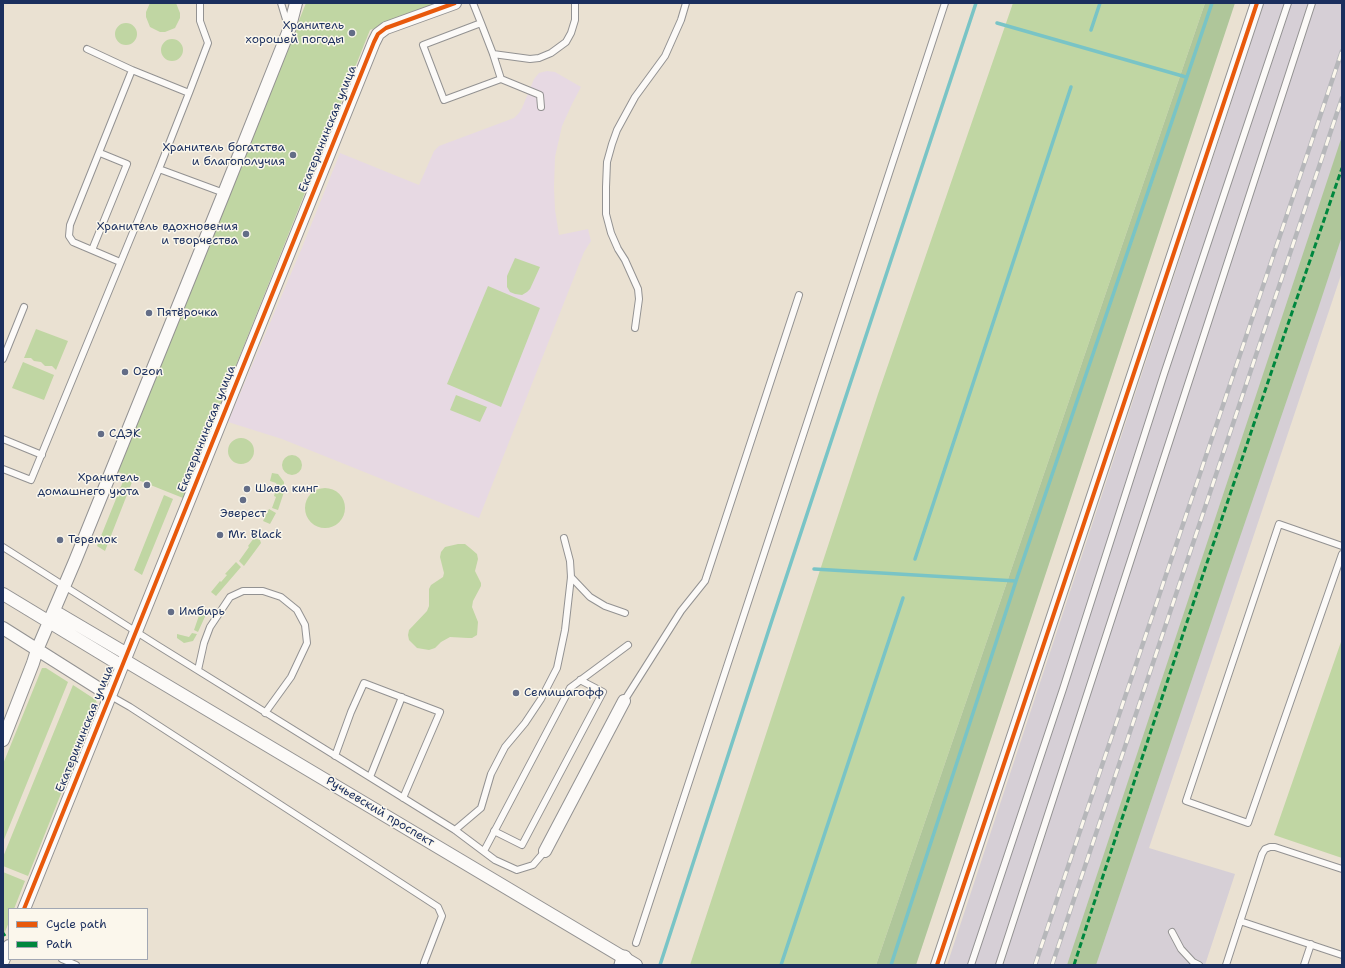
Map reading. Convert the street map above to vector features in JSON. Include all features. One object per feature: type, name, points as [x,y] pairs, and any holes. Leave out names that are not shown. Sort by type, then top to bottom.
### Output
[{"type":"street","points":[[3,740],[34,663],[37,650],[65,585],[289,30],[296,3]]},
{"type":"street","name":"Екатерининская улица","points":[[24,908],[109,695],[136,632],[378,34],[386,28],[455,3]]},
{"type":"street","points":[[937,965],[1257,3]]},
{"type":"street","name":"Ручьевский проспект","points":[[3,594],[49,622],[124,660],[627,963]]},
{"type":"street","name":"Ручьевский проспект","points":[[54,610],[124,660]]},
{"type":"street","points":[[3,628],[109,695]]},
{"type":"street","points":[[545,851],[624,701]]},
{"type":"street","points":[[3,960],[8,948]]},
{"type":"lane","points":[[3,469],[31,480],[42,455],[159,169],[208,43],[200,21],[200,3]]},
{"type":"lane","points":[[281,3],[289,30]]},
{"type":"lane","points":[[473,3],[501,79]]},
{"type":"lane","points":[[492,54],[530,59],[539,58],[551,53],[566,42],[571,33],[575,20],[574,3]]},
{"type":"lane","points":[[635,328],[639,299],[638,289],[611,233],[606,214],[607,162],[617,130],[635,97],[665,56],[681,20],[686,3]]},
{"type":"lane","points":[[636,943],[945,3]]},
{"type":"lane","points":[[971,965],[1288,3]]},
{"type":"lane","points":[[999,965],[1312,3]]},
{"type":"lane","points":[[481,23],[423,45],[444,100],[501,79],[540,95],[541,107]]},
{"type":"lane","points":[[87,49],[132,70],[189,93]]},
{"type":"lane","points":[[120,262],[73,242],[69,236],[70,225],[132,70]]},
{"type":"lane","points":[[92,250],[127,164],[100,153]]},
{"type":"lane","points":[[159,169],[224,193]]},
{"type":"lane","points":[[624,701],[681,611],[705,581],[799,295]]},
{"type":"lane","points":[[3,359],[24,307]]},
{"type":"lane","points":[[3,439],[42,455]]},
{"type":"lane","points":[[1342,546],[1279,524],[1186,801],[1248,823],[1342,554]]},
{"type":"lane","points":[[455,830],[481,808],[491,774],[505,747],[525,723],[557,668],[565,630],[572,577],[570,560],[564,538]]},
{"type":"lane","points":[[3,547],[65,585],[136,632],[455,830],[495,860],[517,870],[533,865],[545,851]]},
{"type":"lane","points":[[572,577],[590,597],[605,606],[625,613]]},
{"type":"lane","points":[[198,670],[204,643],[210,628],[230,597],[243,591],[263,591],[281,597],[297,610],[304,626],[307,643],[291,677],[265,712]]},
{"type":"lane","points":[[484,851],[570,688],[628,645]]},
{"type":"lane","points":[[494,831],[522,845],[603,692],[580,680]]},
{"type":"lane","points":[[335,756],[351,712],[364,683],[440,712],[403,798]]},
{"type":"lane","points":[[109,695],[130,707],[438,907],[442,916],[424,963]]},
{"type":"lane","points":[[370,777],[402,697]]},
{"type":"lane","points":[[1226,965],[1262,854],[1265,849],[1275,847],[1342,869]]},
{"type":"lane","points":[[1240,921],[1342,955]]},
{"type":"lane","points":[[1172,932],[1181,949],[1193,962],[1199,965]]},
{"type":"lane","points":[[1304,965],[1311,944]]},
{"type":"lane","points":[[64,960],[76,965]]},
{"type":"shaded area","points":[[1264,3],[1342,3],[1342,272],[1149,848],[1235,874],[1205,965],[947,965]]},
{"type":"shaded area","points":[[547,71],[555,72],[581,87],[562,126],[555,157],[555,210],[559,235],[588,229],[591,241],[584,252],[479,518],[282,439],[228,422],[301,250],[340,153],[419,185],[434,151],[439,146],[514,118],[522,108],[534,79],[539,73]]},
{"type":"green space","points":[[150,3],[176,3],[180,13],[180,18],[175,28],[165,32],[160,32],[150,27],[146,17],[146,12]]},
{"type":"green space","points":[[306,3],[440,3],[370,30],[183,498],[118,472]]},
{"type":"green space","points":[[1013,3],[1205,3],[876,965],[690,965],[878,394]]},
{"type":"green space","points":[[1205,3],[1235,3],[916,965],[876,965]]},
{"type":"green space","points":[[126,23],[134,26],[137,34],[134,42],[126,45],[118,42],[115,34],[118,26]]},
{"type":"green space","points":[[172,39],[180,42],[183,50],[180,58],[172,61],[164,58],[161,50],[164,42]]},
{"type":"green space","points":[[1342,136],[1342,236],[1318,309],[1096,965],[1067,965]]},
{"type":"green space","points":[[515,258],[540,267],[530,289],[522,295],[510,292],[507,287],[507,276]]},
{"type":"green space","points":[[488,286],[540,308],[501,407],[447,384]]},
{"type":"green space","points":[[36,329],[68,341],[56,370],[52,366],[45,366],[41,362],[34,361],[31,358],[24,358]]},
{"type":"green space","points":[[23,362],[54,375],[44,400],[12,388]]},
{"type":"green space","points":[[456,395],[487,407],[480,422],[450,410]]},
{"type":"green space","points":[[241,438],[250,442],[254,451],[250,460],[241,464],[232,460],[228,451],[232,442]]},
{"type":"green space","points":[[292,455],[299,458],[302,465],[299,472],[292,475],[285,472],[282,465],[285,458]]},
{"type":"green space","points":[[272,473],[278,474],[284,482],[284,492],[278,510],[272,508],[276,497],[274,496],[277,485],[276,483],[270,481]]},
{"type":"green space","points":[[124,479],[132,482],[105,551],[97,546]]},
{"type":"green space","points":[[329,488],[336,491],[342,497],[345,508],[344,516],[336,525],[329,528],[321,528],[314,525],[306,516],[305,504],[308,497],[317,489]]},
{"type":"green space","points":[[164,495],[173,499],[142,575],[134,570]]},
{"type":"green space","points":[[269,509],[276,513],[270,524],[263,521]]},
{"type":"green space","points":[[254,538],[260,540],[261,543],[244,566],[239,561]]},
{"type":"green space","points":[[465,544],[477,554],[478,559],[475,571],[481,586],[473,601],[472,607],[478,622],[477,635],[472,638],[450,637],[441,642],[435,648],[429,650],[417,648],[409,640],[409,630],[427,611],[429,606],[429,589],[431,585],[443,577],[444,573],[440,557],[441,552],[445,547]]},
{"type":"green space","points":[[236,562],[241,567],[216,596],[211,592],[227,575],[225,574]]},
{"type":"green space","points":[[202,607],[208,610],[198,632],[194,630]]},
{"type":"green space","points":[[192,633],[197,634],[193,641],[184,643],[177,638],[177,634],[189,637]]},
{"type":"green space","points":[[1342,639],[1342,858],[1274,835]]},
{"type":"green space","points":[[42,668],[46,668],[68,682],[3,842],[3,764]]},
{"type":"green space","points":[[73,685],[96,700],[97,704],[28,876],[3,866],[3,857]]},
{"type":"green space","points":[[3,872],[25,881],[14,908],[8,908],[8,924],[3,937]]},
{"type":"waterway","points":[[660,965],[773,617],[976,3]]},
{"type":"waterway","points":[[1091,30],[1100,3]]},
{"type":"waterway","points":[[891,965],[1016,581],[1212,3]]},
{"type":"waterway","points":[[997,23],[1186,77]]},
{"type":"waterway","points":[[915,559],[1071,87]]},
{"type":"waterway","points":[[814,569],[1016,581]]},
{"type":"waterway","points":[[781,965],[903,598]]},
{"type":"railway","points":[[1035,965],[1342,51]]},
{"type":"railway","points":[[1052,965],[1342,98]]},
{"type":"marked path","points":[[1074,965],[1189,616],[1342,168]]},
{"type":"cycle path","points":[[24,908],[374,42],[378,34],[386,28],[455,3]]},
{"type":"cycle path","points":[[937,965],[1257,3]]},
{"type":"place","name":"Хранитель хорошей погоды","points":[[352,33]]},
{"type":"place","name":"Хранитель богатства и благополучия","points":[[293,155]]},
{"type":"place","name":"Хранитель вдохновения и творчества","points":[[246,234]]},
{"type":"place","name":"Пятёрочка","points":[[149,313]]},
{"type":"place","name":"Ozon","points":[[125,372]]},
{"type":"place","name":"СДЭК","points":[[101,434]]},
{"type":"place","name":"Хранитель домашнего уюта","points":[[147,485]]},
{"type":"place","name":"Шава кинг","points":[[247,489]]},
{"type":"place","name":"Эверест","points":[[243,500]]},
{"type":"place","name":"Mr. Black","points":[[220,535]]},
{"type":"place","name":"Теремок","points":[[60,540]]},
{"type":"place","name":"Имбирь","points":[[171,612]]},
{"type":"place","name":"Семишагофф","points":[[516,693]]}]
